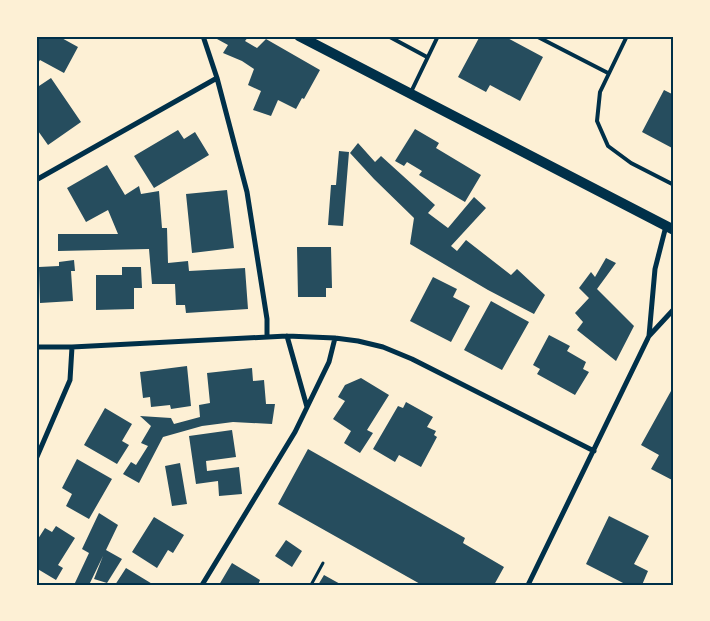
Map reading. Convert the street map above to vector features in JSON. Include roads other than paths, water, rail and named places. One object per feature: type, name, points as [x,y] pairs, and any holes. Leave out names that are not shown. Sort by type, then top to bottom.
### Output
[{"type":"main road","points":[[299,36],[670,228]]},
{"type":"street","points":[[203,36],[217,78],[247,192],[268,319],[267,336]]},
{"type":"street","points":[[36,180],[217,78]]},
{"type":"street","points":[[648,336],[655,269],[670,228]]},
{"type":"street","points":[[528,585],[648,336],[674,309]]},
{"type":"street","points":[[36,347],[72,347],[267,336],[335,338],[382,347],[412,359],[594,451]]},
{"type":"street","points":[[287,336],[307,407]]},
{"type":"street","points":[[202,585],[295,432],[329,362],[335,338]]},
{"type":"street","points":[[36,459],[70,380],[72,347]]},
{"type":"lane","points":[[388,36],[427,57]]},
{"type":"lane","points":[[410,94],[438,36]]},
{"type":"lane","points":[[536,36],[608,73]]},
{"type":"lane","points":[[627,36],[600,92],[596,121],[608,146],[631,163],[674,185]]}]
